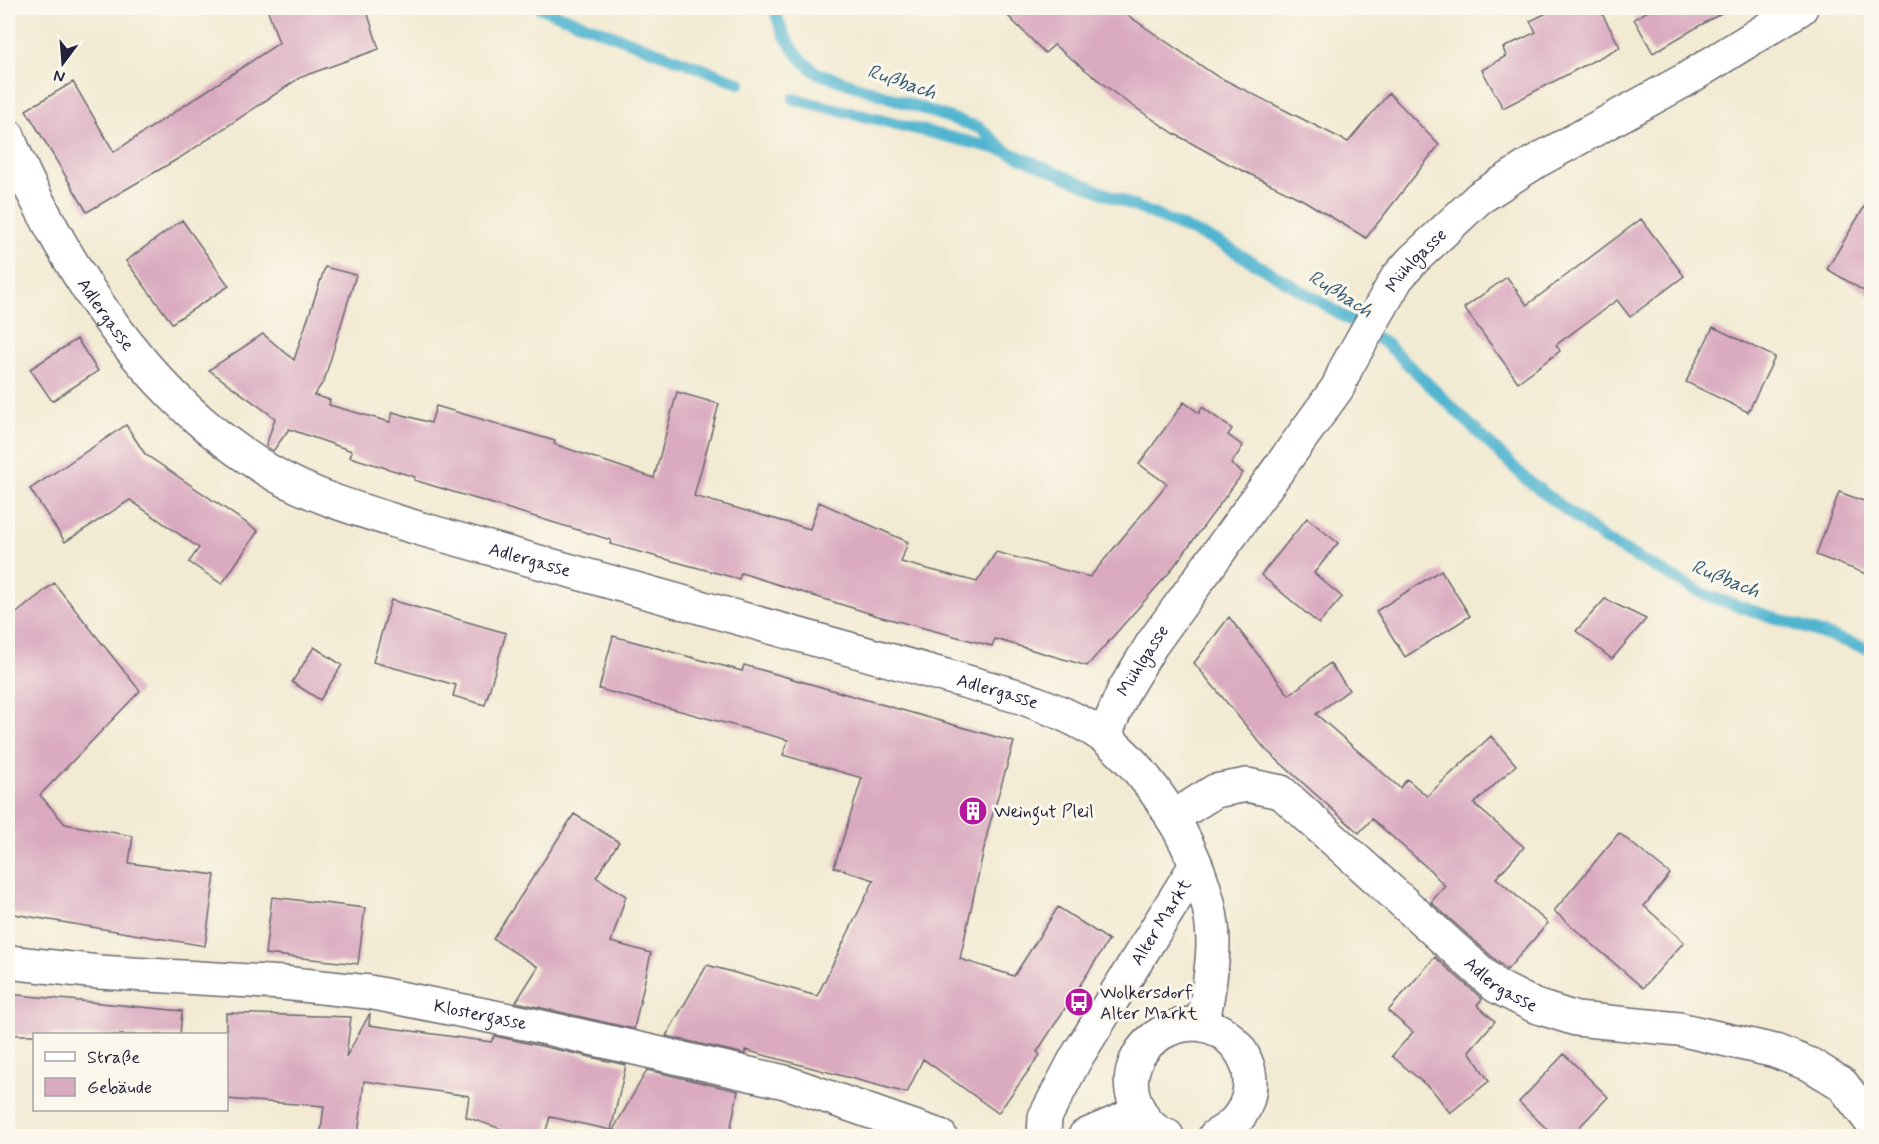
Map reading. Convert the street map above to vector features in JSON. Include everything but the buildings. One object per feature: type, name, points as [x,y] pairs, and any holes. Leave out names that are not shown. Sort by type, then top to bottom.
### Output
[{"type":"street","name":"Mühlgasse","points":[[1104,737],[1124,690],[1152,644],[1338,387],[1350,360],[1389,291],[1413,260],[1479,198],[1535,162],[1685,80],[1801,8]]},
{"type":"street","name":"Adlergasse","points":[[8,136],[36,198],[67,255],[100,309],[129,348],[161,385],[201,422],[236,450],[270,472],[346,505],[421,529],[1022,697],[1060,712],[1104,737],[1126,757],[1172,818],[1196,865],[1209,909],[1213,941],[1203,1024]]},
{"type":"street","name":"Adlergasse","points":[[1172,818],[1215,791],[1247,785],[1281,792],[1496,986],[1535,1006],[1576,1019],[1679,1029],[1775,1051],[1811,1065],[1842,1084],[1872,1123]]},
{"type":"street","name":"Alter Markt","points":[[1044,1137],[1045,1118],[1076,1058],[1196,865]]},
{"type":"street","name":"Klostergasse","points":[[8,962],[98,972],[283,983],[369,992],[524,1023],[785,1082],[940,1137]]},
{"type":"street","points":[[1167,1137],[1150,1126],[1133,1097],[1134,1063],[1142,1048],[1155,1036],[1169,1027],[1186,1023],[1203,1024],[1230,1038],[1247,1063],[1250,1093],[1245,1108],[1236,1121],[1215,1137]]},
{"type":"street","points":[[1085,1137],[1140,1112]]},
{"type":"waterway","points":[[540,8],[740,83]]},
{"type":"waterway","name":"Rußbach","points":[[775,8],[780,27],[790,44],[817,73],[980,128],[1006,151],[1220,243],[1326,305],[1388,345],[1526,479],[1605,540],[1705,595],[1872,650]]},
{"type":"waterway","points":[[794,99],[1002,150]]},
{"type":"place","name":"Weingut Pleil","points":[[973,811]]},
{"type":"place","name":"Wolkersdorf Alter Markt","points":[[1079,1002]]}]
